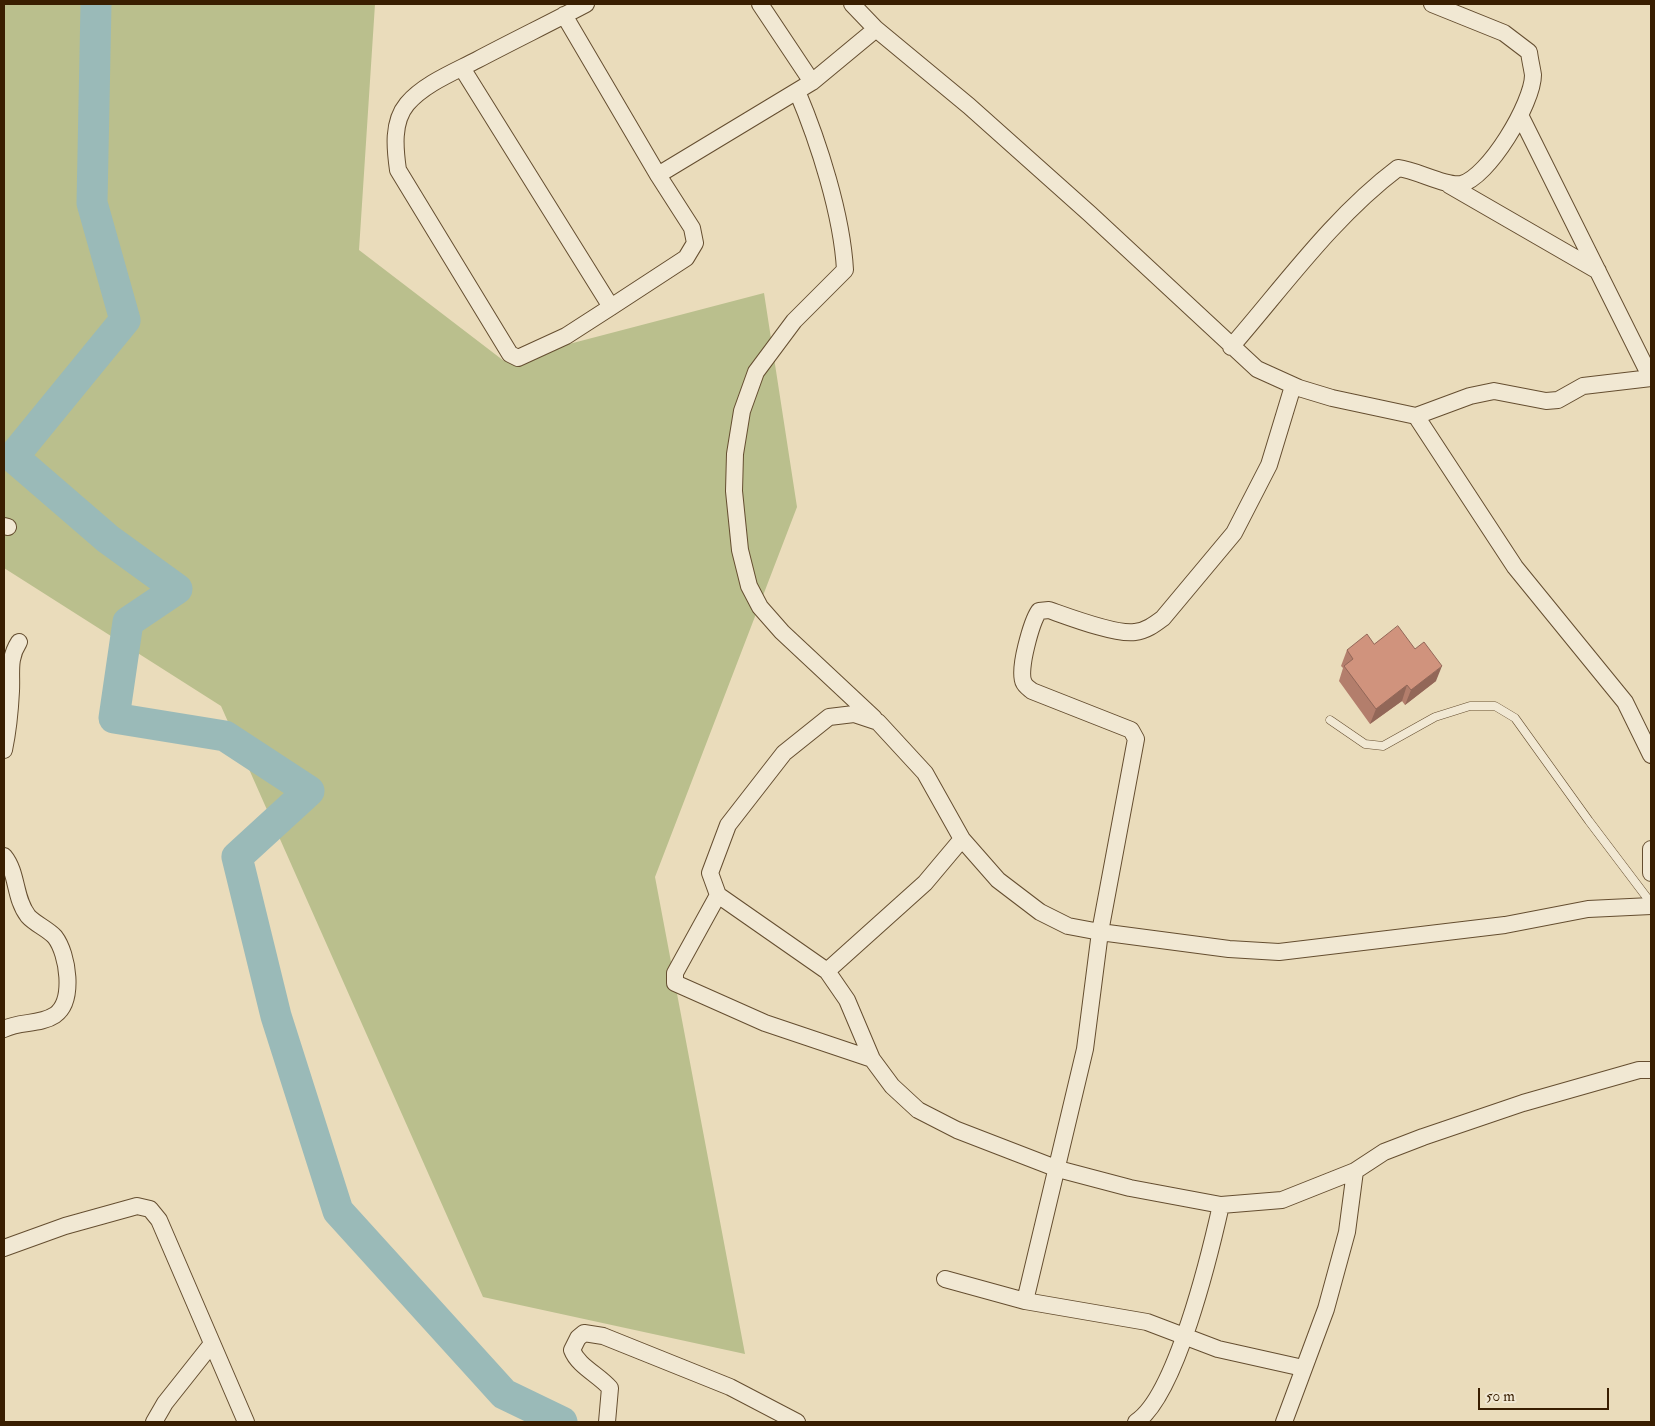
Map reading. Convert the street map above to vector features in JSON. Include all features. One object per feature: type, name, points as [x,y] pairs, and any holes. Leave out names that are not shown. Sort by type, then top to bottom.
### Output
[{"type":"street","points":[[564,15],[658,175],[692,228],[695,243],[686,258],[611,307],[566,336],[518,358],[510,354],[398,170],[394,145],[397,125],[406,105],[427,87],[462,68],[564,15],[586,4]]},
{"type":"street","points":[[760,4],[812,82]]},
{"type":"street","points":[[852,4],[876,29],[969,106],[1090,214],[1257,370],[1293,386],[1332,398],[1416,416],[1470,396],[1494,392],[1546,401],[1558,400],[1582,386],[1651,378],[1520,115]]},
{"type":"street","points":[[1432,4],[1504,33],[1528,52],[1533,76],[1520,115],[1502,147],[1477,176],[1462,184],[1450,185]]},
{"type":"street","points":[[658,175],[812,82],[876,29]]},
{"type":"street","points":[[462,68],[611,307]]},
{"type":"street","points":[[797,91],[810,123],[834,204],[844,251],[845,270],[794,321],[756,372],[742,411],[735,454],[734,491],[740,550],[750,586],[760,607],[782,632],[878,722],[925,773],[962,839],[998,880],[1040,912],[1068,926],[1229,949],[1279,952],[1495,926],[1588,909],[1651,905]]},
{"type":"street","points":[[1231,347],[1350,208],[1398,168],[1413,170],[1450,185],[1598,271]]},
{"type":"street","points":[[1025,1300],[1058,1169],[1085,1049],[1100,932],[1136,739],[1131,730],[1032,691],[1023,683],[1022,671],[1033,619],[1039,611],[1049,610],[1117,630],[1135,633],[1149,628],[1163,618],[1234,533],[1268,465],[1293,386]]},
{"type":"street","points":[[1416,416],[1515,567],[1625,702],[1651,755]]},
{"type":"street","points":[[4,750],[11,688],[10,666],[13,652],[19,642]]},
{"type":"street","points":[[878,722],[854,714],[829,717],[784,753],[728,825],[710,873],[718,895],[826,971],[847,1000],[872,1059],[892,1086],[918,1110],[957,1130],[1058,1169],[1130,1188],[1221,1205],[1282,1200],[1356,1171],[1384,1152],[1423,1137],[1523,1104],[1639,1070],[1651,1070]]},
{"type":"street","points":[[826,971],[925,883],[962,839]]},
{"type":"street","points":[[1651,849],[1651,873]]},
{"type":"street","points":[[4,856],[12,865],[22,903],[28,916],[54,936],[61,946],[68,985],[63,1005],[56,1015],[4,1029]]},
{"type":"street","points":[[718,895],[674,973],[675,982],[765,1023],[872,1059]]},
{"type":"street","points":[[1284,1422],[1326,1309],[1345,1240],[1356,1171]]},
{"type":"street","points":[[1136,1422],[1144,1417],[1156,1401],[1184,1336],[1205,1274],[1221,1205]]},
{"type":"street","points":[[4,1248],[65,1226],[137,1206],[150,1209],[159,1220],[211,1346],[246,1422]]},
{"type":"street","points":[[946,1279],[1025,1300],[1147,1322],[1218,1349],[1303,1368]]},
{"type":"street","points":[[607,1422],[610,1388],[602,1378],[575,1358],[572,1350],[578,1338],[584,1333],[603,1336],[721,1383],[797,1422]]},
{"type":"street","points":[[154,1422],[165,1403],[211,1346]]},
{"type":"lane","points":[[1330,720],[1365,744],[1383,746],[1435,716],[1470,706],[1495,706],[1515,718],[1588,821],[1651,905]]},
{"type":"green space","points":[[4,4],[375,4],[359,250],[504,361],[764,293],[797,507],[655,877],[745,1354],[483,1297],[221,706],[4,568]]},
{"type":"building","points":[[1398,626],[1415,649],[1424,642],[1442,666],[1411,690],[1407,685],[1376,709],[1344,666],[1353,659],[1347,650],[1367,634],[1374,644]]},
{"type":"waterway","points":[[96,4],[92,203],[125,320],[13,457],[108,539],[177,589],[128,622],[114,718],[225,736],[309,791],[237,857],[276,1016],[338,1211],[504,1394],[562,1422]]}]
